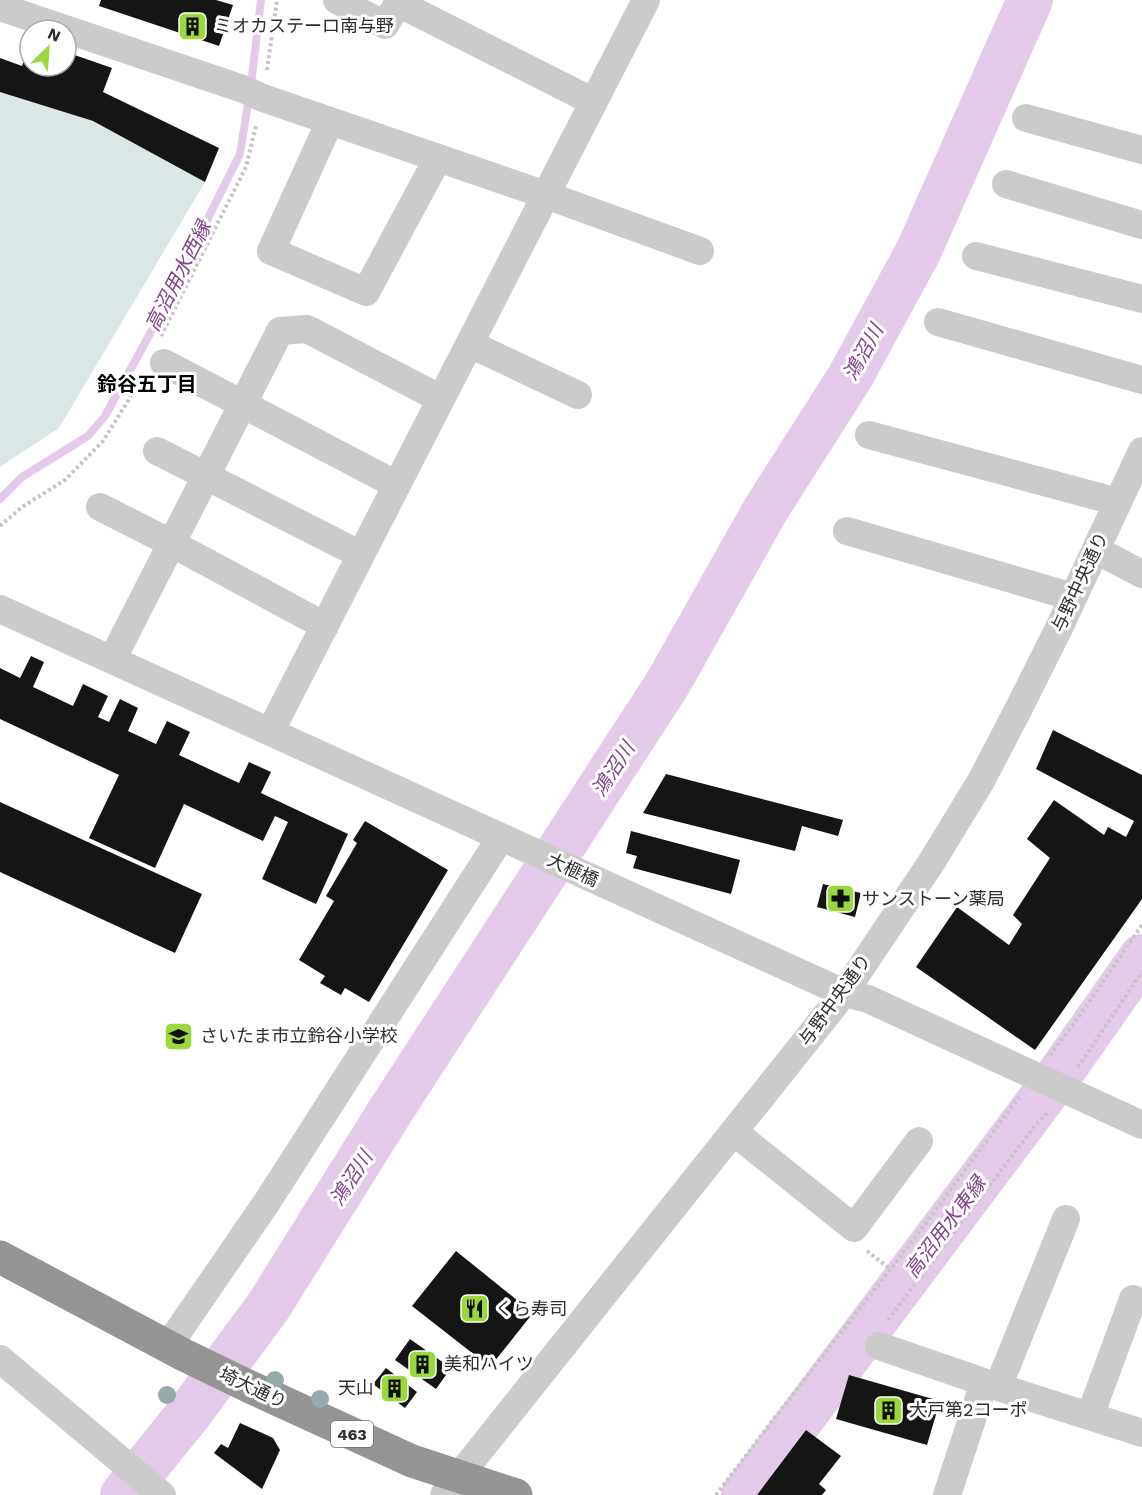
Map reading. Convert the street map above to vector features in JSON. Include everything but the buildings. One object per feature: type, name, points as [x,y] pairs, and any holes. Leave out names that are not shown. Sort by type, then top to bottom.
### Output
[{"type":"highway","name":"埼大通り","points":[[0,1257],[176,1351],[412,1461],[451,1486],[516,1495]]},
{"type":"street","points":[[337,0],[385,25],[399,2],[594,102]]},
{"type":"street","points":[[270,732],[646,0]]},
{"type":"street","points":[[13,7],[700,251]]},
{"type":"street","points":[[1026,118],[1142,150]]},
{"type":"street","points":[[330,121],[271,250],[366,292],[438,158]]},
{"type":"street","points":[[1006,184],[1142,225]]},
{"type":"street","points":[[976,256],[1142,299]]},
{"type":"street","points":[[938,322],[1142,380]]},
{"type":"street","points":[[112,660],[280,331],[307,329],[441,399]]},
{"type":"street","points":[[470,344],[578,395]]},
{"type":"street","points":[[154,361],[243,404],[397,485]]},
{"type":"street","points":[[868,435],[1118,502]]},
{"type":"street","points":[[157,451],[361,555]]},
{"type":"street","name":"与野中央通り","points":[[451,1486],[843,993],[931,863],[981,781],[1118,502],[1138,467]]},
{"type":"street","points":[[100,507],[325,626]]},
{"type":"street","points":[[847,531],[1073,597]]},
{"type":"street","points":[[1096,550],[1142,574]]},
{"type":"street","name":"大榧橋","points":[[0,609],[843,993],[868,999],[1142,1125]]},
{"type":"street","points":[[176,1351],[267,1202],[502,837]]},
{"type":"street","points":[[734,1132],[854,1228],[919,1141]]},
{"type":"street","points":[[947,1495],[991,1385],[1066,1219]]},
{"type":"street","points":[[1090,1416],[1133,1299]]},
{"type":"street","points":[[879,1347],[1142,1433]]},
{"type":"street","points":[[0,1359],[162,1495]]},
{"type":"path","points":[[0,526],[22,507],[65,480],[103,441],[154,361],[246,167],[256,94],[277,0]]},
{"type":"path","points":[[879,1347],[873,1340],[1034,1126],[1078,1018],[1142,925]]},
{"type":"path","points":[[716,1495],[917,1235],[1052,1084],[1078,1066],[1142,972]]},
{"type":"path","points":[[882,1263],[890,1269]]},
{"type":"shaded area","points":[[0,92],[93,121],[205,182],[59,428],[0,467]]},
{"type":"waterway","name":"高沼用水西縁","points":[[251,85],[261,0]]},
{"type":"waterway","name":"鴻沼川","points":[[123,1495],[187,1416],[268,1307],[391,1110],[668,683],[766,509],[850,377],[918,252],[1030,0]]},
{"type":"waterway","name":"高沼用水西縁","points":[[0,499],[22,477],[88,436],[105,416],[152,330],[240,154],[249,97]]},
{"type":"waterway","name":"高沼用水東縁","points":[[744,1495],[1059,1075],[1142,957]]},
{"type":"place","name":"ミオカステーロ南与野","points":[[193,26]]},
{"type":"place","name":"サンストーン薬局","points":[[841,899]]},
{"type":"place","name":"さいたま市立鈴谷小学校","points":[[179,1036]]},
{"type":"place","name":"くら寿司","points":[[474,1309]]},
{"type":"place","name":"美和ハイツ","points":[[423,1364]]},
{"type":"place","name":"天山","points":[[395,1388]]},
{"type":"place","name":"大戸第2コーポ","points":[[888,1410]]},
{"type":"district","name":"鈴谷五丁目","points":[[147,384]]}]
